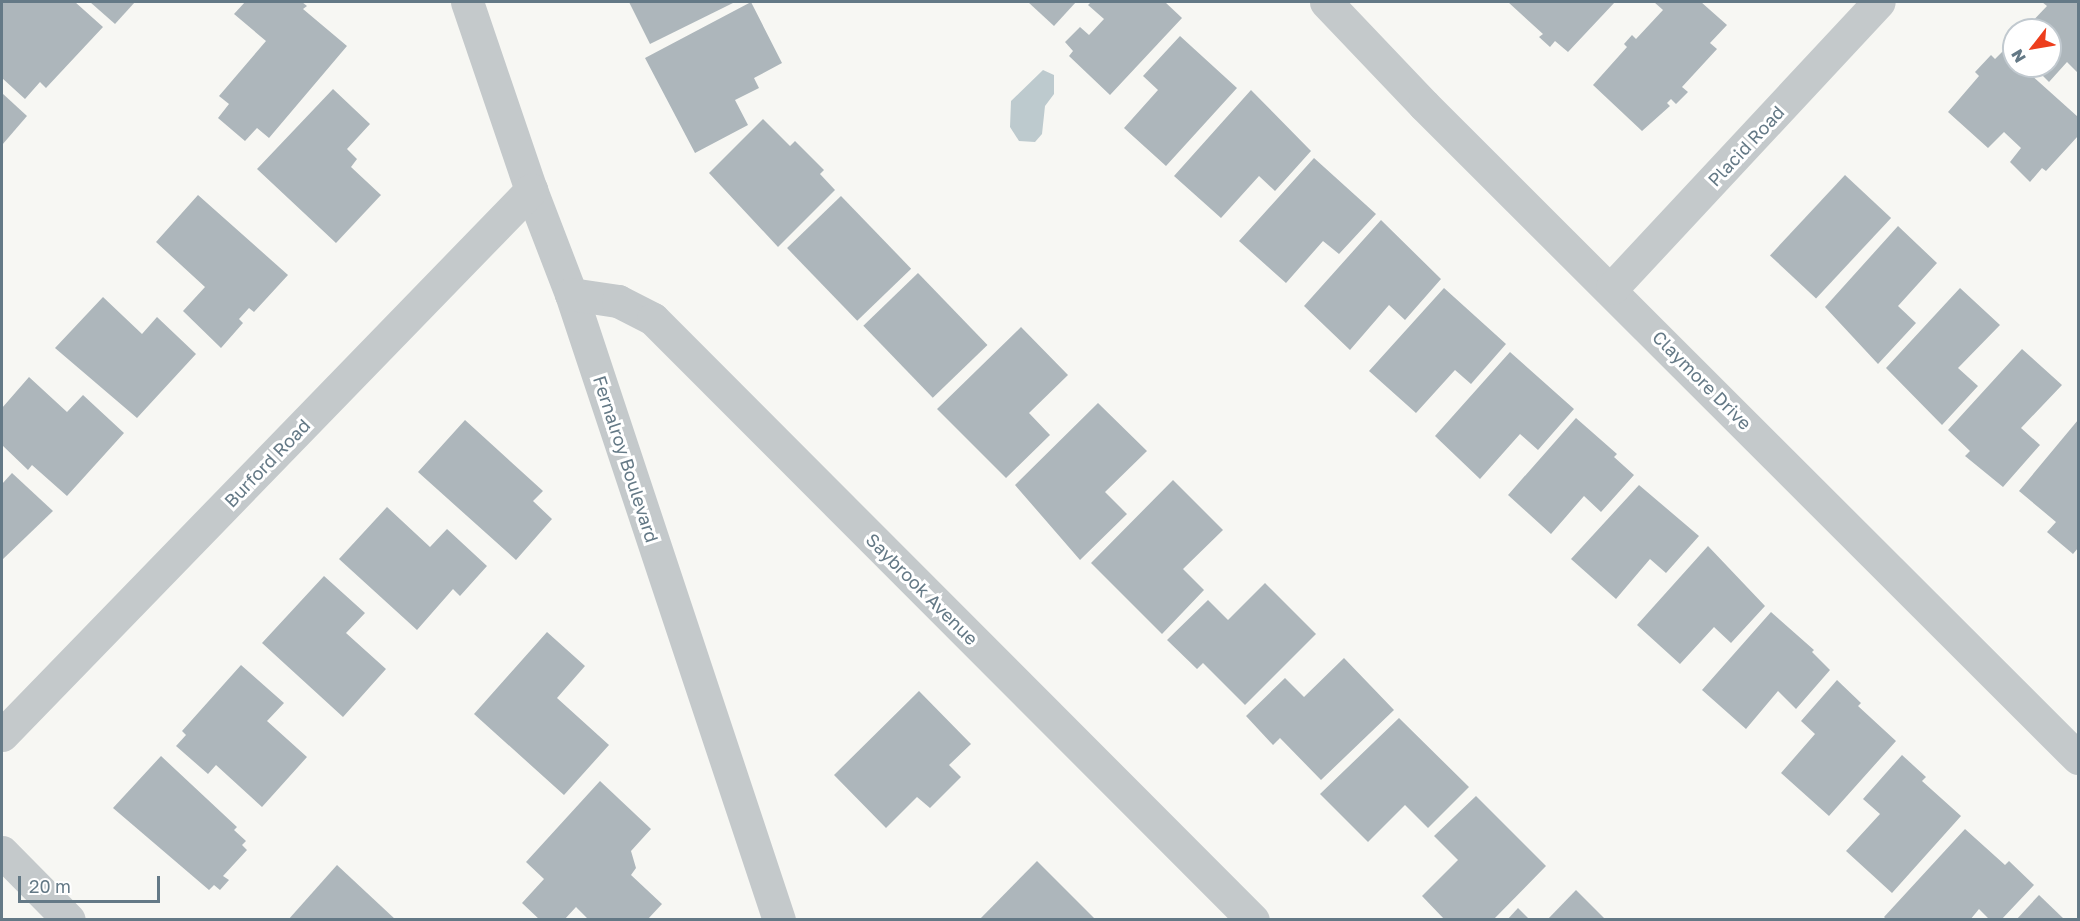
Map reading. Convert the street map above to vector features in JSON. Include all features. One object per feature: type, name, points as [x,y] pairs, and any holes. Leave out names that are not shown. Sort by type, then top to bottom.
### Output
[{"type":"street","name":"Fernalroy Boulevard","points":[[467,2],[531,190],[571,294],[779,920]]},
{"type":"street","name":"Claymore Drive","points":[[1326,2],[1416,98],[1612,288],[2079,758]]},
{"type":"street","name":"Placid Road","points":[[1612,288],[1879,2]]},
{"type":"street","name":"Burford Road","points":[[2,735],[531,190]]},
{"type":"street","name":"Saybrook Avenue","points":[[571,294],[618,301],[653,319],[1253,920]]},
{"type":"street","points":[[2,852],[69,920]]},
{"type":"shaded area","points":[[1043,70],[1054,75],[1054,94],[1045,106],[1042,134],[1035,142],[1019,141],[1010,127],[1011,101]]},
{"type":"building","points":[[2,2],[75,2],[103,27],[46,88],[40,82],[25,99],[2,78]]},
{"type":"building","points":[[90,2],[135,2],[115,24]]},
{"type":"building","points":[[245,2],[302,2],[307,6],[303,9],[347,46],[269,138],[257,128],[245,141],[218,118],[229,104],[219,96],[266,41],[234,14]]},
{"type":"building","points":[[629,2],[735,2],[650,44]]},
{"type":"building","points":[[751,2],[782,63],[754,78],[759,88],[735,100],[748,125],[695,153],[645,58]]},
{"type":"building","points":[[1028,2],[1076,2],[1054,26]]},
{"type":"building","points":[[1091,2],[1165,2],[1182,18],[1110,95],[1069,56],[1073,51],[1065,42],[1080,27],[1089,35],[1104,19],[1088,5]]},
{"type":"building","points":[[1508,2],[1615,2],[1568,52],[1555,41],[1550,47],[1539,37],[1543,34]]},
{"type":"building","points":[[1654,2],[1701,2],[1727,25],[1710,43],[1717,49],[1682,87],[1688,92],[1676,104],[1671,99],[1667,103],[1670,106],[1642,131],[1593,85],[1627,47],[1624,44],[1632,35],[1636,39],[1663,10]]},
{"type":"building","points":[[2042,2],[2078,2],[2078,73],[2067,62],[2062,68],[2062,18],[2036,18],[2047,6]]},
{"type":"building","points":[[1180,36],[1237,88],[1166,166],[1124,128],[1158,90],[1143,76]]},
{"type":"building","points":[[2002,52],[2002,78],[2034,78],[2078,117],[2078,136],[2046,171],[2042,168],[2030,182],[2010,162],[2021,148],[2004,132],[1988,148],[1948,112],[1979,76],[1975,72],[1991,55],[1995,59]]},
{"type":"building","points":[[333,89],[370,124],[347,149],[357,159],[351,167],[381,195],[336,243],[257,169]]},
{"type":"building","points":[[1251,90],[1311,151],[1275,191],[1259,176],[1221,218],[1174,176]]},
{"type":"building","points":[[2,93],[27,116],[2,145]]},
{"type":"building","points":[[763,119],[790,146],[795,141],[824,170],[820,174],[835,190],[778,247],[709,173]]},
{"type":"building","points":[[1314,158],[1376,214],[1339,254],[1323,241],[1286,283],[1239,241]]},
{"type":"building","points":[[1845,175],[1891,218],[1816,298],[1770,255]]},
{"type":"building","points":[[198,195],[288,275],[254,312],[249,308],[239,319],[243,323],[221,348],[183,311],[205,287],[156,242]]},
{"type":"building","points":[[841,196],[911,269],[857,321],[787,248]]},
{"type":"building","points":[[1381,220],[1441,279],[1405,320],[1389,305],[1350,350],[1304,306]]},
{"type":"building","points":[[1898,226],[1937,263],[1898,306],[1916,323],[1878,364],[1825,307]]},
{"type":"building","points":[[918,273],[987,345],[933,398],[863,326]]},
{"type":"building","points":[[1444,288],[1506,344],[1471,384],[1455,370],[1416,413],[1369,371]]},
{"type":"building","points":[[1960,288],[2000,325],[1958,368],[1978,386],[1942,425],[1886,368]]},
{"type":"building","points":[[103,297],[142,334],[157,317],[196,354],[137,418],[55,348]]},
{"type":"building","points":[[1021,327],[1068,375],[1029,413],[1050,435],[1006,478],[937,409]]},
{"type":"building","points":[[2022,349],[2062,385],[2021,428],[2040,445],[2003,487],[1965,456],[1970,451],[1948,430]]},
{"type":"building","points":[[1510,352],[1574,409],[1538,450],[1520,434],[1480,479],[1435,436]]},
{"type":"building","points":[[29,377],[67,412],[83,395],[124,433],[67,496],[32,465],[28,470],[2,445],[2,408]]},
{"type":"building","points":[[1098,403],[1147,451],[1105,492],[1127,514],[1080,560],[1015,485]]},
{"type":"building","points":[[1576,418],[1617,454],[1614,457],[1634,475],[1601,512],[1584,496],[1551,534],[1508,495]]},
{"type":"building","points":[[465,420],[543,491],[533,501],[552,519],[516,560],[418,472]]},
{"type":"building","points":[[2078,420],[2078,548],[2073,554],[2047,532],[2056,522],[2019,491]]},
{"type":"building","points":[[12,473],[53,511],[2,560],[2,484]]},
{"type":"building","points":[[1173,480],[1223,530],[1183,569],[1204,590],[1162,634],[1091,563]]},
{"type":"building","points":[[1639,485],[1699,536],[1666,573],[1650,559],[1616,599],[1571,559]]},
{"type":"building","points":[[387,507],[430,547],[447,529],[487,566],[460,596],[453,589],[417,630],[339,559]]},
{"type":"building","points":[[1708,546],[1765,606],[1731,643],[1714,627],[1680,664],[1637,625]]},
{"type":"building","points":[[324,576],[365,613],[346,633],[386,669],[343,717],[262,643]]},
{"type":"building","points":[[1265,583],[1316,634],[1245,705],[1203,663],[1197,669],[1167,640],[1208,600],[1228,620]]},
{"type":"building","points":[[1771,612],[1814,650],[1812,652],[1830,670],[1796,709],[1778,691],[1746,729],[1702,690]]},
{"type":"building","points":[[547,632],[585,666],[557,698],[609,745],[564,795],[474,714]]},
{"type":"building","points":[[1344,658],[1394,710],[1321,780],[1280,738],[1273,745],[1246,716],[1285,678],[1304,697]]},
{"type":"building","points":[[241,665],[284,703],[267,721],[307,757],[262,807],[216,765],[208,774],[176,746],[186,735],[182,731]]},
{"type":"building","points":[[1837,680],[1861,703],[1858,706],[1896,741],[1829,816],[1781,773],[1815,734],[1801,721]]},
{"type":"building","points":[[919,691],[971,744],[949,765],[961,777],[930,808],[917,797],[886,828],[834,775]]},
{"type":"building","points":[[1399,718],[1469,787],[1428,828],[1405,805],[1368,842],[1320,794]]},
{"type":"building","points":[[1902,755],[1926,777],[1922,781],[1961,816],[1892,893],[1846,851],[1880,814],[1863,799]]},
{"type":"building","points":[[161,756],[237,827],[234,830],[246,841],[242,845],[247,850],[223,876],[229,880],[220,890],[214,885],[209,890],[113,808]]},
{"type":"building","points":[[600,781],[651,829],[631,851],[636,868],[631,875],[662,904],[647,920],[589,920],[576,907],[564,920],[540,920],[522,903],[544,879],[526,862]]},
{"type":"building","points":[[1476,796],[1546,866],[1493,920],[1445,920],[1422,896],[1458,860],[1434,836]]},
{"type":"building","points":[[1965,829],[2005,865],[2009,861],[2034,885],[2001,920],[1990,920],[1979,909],[1970,920],[1887,920],[1884,917]]},
{"type":"building","points":[[1037,861],[1096,920],[979,920]]},
{"type":"building","points":[[337,865],[396,920],[288,920]]},
{"type":"building","points":[[1576,890],[1606,920],[1547,920]]},
{"type":"building","points":[[2039,895],[2065,920],[2016,920]]},
{"type":"building","points":[[1518,908],[1530,920],[1507,920]]}]
